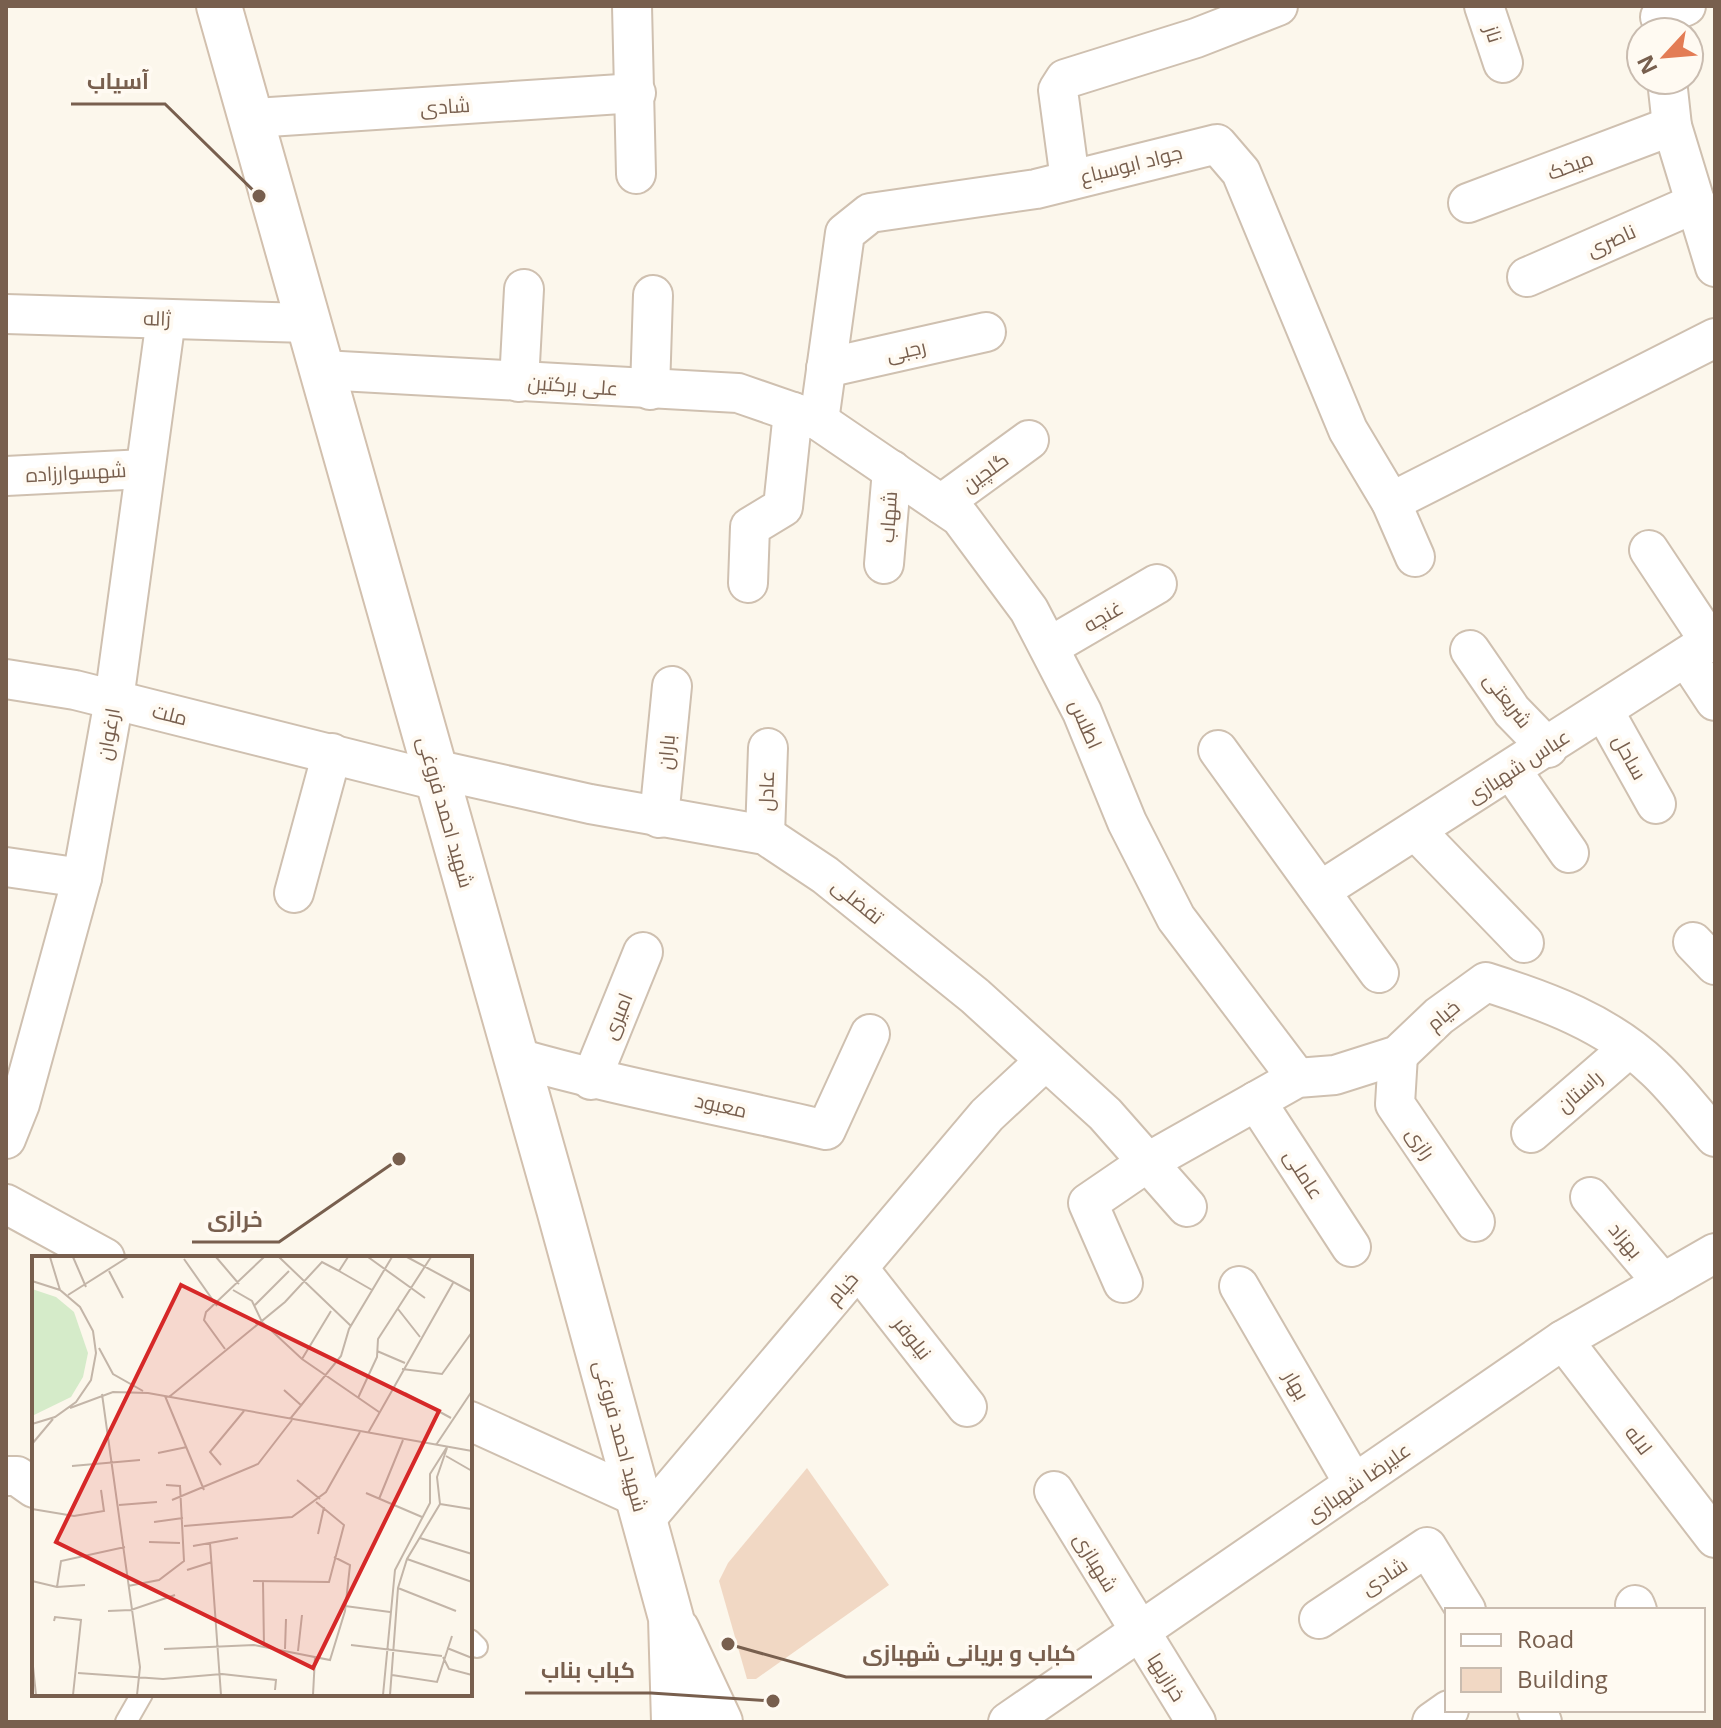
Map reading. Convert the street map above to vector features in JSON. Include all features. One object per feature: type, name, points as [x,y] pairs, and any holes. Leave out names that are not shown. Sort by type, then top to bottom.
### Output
[{"type":"main road","name":"شهید احمد فروغی","points":[[219,6],[253,118],[671,1618]]},
{"type":"main road","points":[[671,1618],[674,1722]]},
{"type":"main road","points":[[671,1618],[720,1722]]},
{"type":"street","points":[[632,6],[636,174]]},
{"type":"street","points":[[1070,180],[1058,90],[1065,79],[1196,38],[1278,6]]},
{"type":"street","name":"ناز","points":[[1484,6],[1503,63]]},
{"type":"street","name":"شادی","points":[[253,118],[636,93]]},
{"type":"street","points":[[1669,96],[1672,126],[1715,267]]},
{"type":"street","name":"میخک","points":[[1468,203],[1672,126]]},
{"type":"street","name":"جواد ابوسباع","points":[[748,583],[750,527],[783,507],[806,416],[826,368],[845,233],[870,213],[1036,189],[1217,144],[1241,172],[1348,430],[1391,502],[1415,557]]},
{"type":"street","name":"ناصری","points":[[1527,277],[1696,203]]},
{"type":"street","points":[[519,382],[524,289]]},
{"type":"street","points":[[650,390],[653,295]]},
{"type":"street","name":"ژاله","points":[[6,314],[308,323]]},
{"type":"street","name":"ارغوان","points":[[6,1139],[20,1104],[82,878],[114,700],[166,319]]},
{"type":"street","name":"رجبی","points":[[826,368],[986,332]]},
{"type":"street","points":[[1391,502],[1715,338]]},
{"type":"street","name":"علی برکتین","points":[[322,370],[738,393],[806,416]]},
{"type":"street","name":"اطلس","points":[[806,416],[960,517],[1000,566],[1049,647],[1082,712],[1127,822],[1176,918],[1297,1078]]},
{"type":"street","name":"گلچین","points":[[941,504],[1029,440]]},
{"type":"street","name":"شهسوارزاده","points":[[6,476],[145,469]]},
{"type":"street","name":"شهاب","points":[[884,564],[892,470]]},
{"type":"street","points":[[1649,550],[1704,646],[1715,701]]},
{"type":"street","name":"غنچه","points":[[1049,647],[1157,584]]},
{"type":"street","name":"عباس شهبازی","points":[[1320,891],[1704,646]]},
{"type":"street","name":"شریعتی","points":[[1470,650],[1512,711],[1548,748]]},
{"type":"street","name":"ملت","points":[[6,679],[114,700],[436,775]]},
{"type":"street","name":"باران","points":[[659,818],[672,686]]},
{"type":"street","name":"ساحل","points":[[1604,711],[1656,804]]},
{"type":"street","name":"عادل","points":[[765,835],[768,748]]},
{"type":"street","points":[[1218,750],[1379,973]]},
{"type":"street","points":[[294,893],[332,753]]},
{"type":"street","points":[[1512,771],[1569,853]]},
{"type":"street","name":"تفضلی","points":[[436,775],[765,835],[837,884],[975,996],[1105,1114],[1187,1207]]},
{"type":"street","points":[[1416,831],[1524,943]]},
{"type":"street","points":[[6,867],[82,878]]},
{"type":"street","name":"امیری","points":[[591,1080],[643,952]]},
{"type":"street","name":"خیام","points":[[1123,1283],[1088,1203],[1148,1162],[1297,1078],[1335,1075],[1398,1055],[1439,1016],[1486,982],[1542,999],[1586,1019],[1653,1067],[1715,1137]]},
{"type":"street","name":"معبود","points":[[514,1057],[591,1080],[690,1097],[826,1130],[870,1034]]},
{"type":"street","name":"راستان","points":[[1531,1133],[1628,1049]]},
{"type":"street","name":"رازی","points":[[1398,1055],[1395,1104],[1475,1222]]},
{"type":"street","name":"خیام","points":[[641,1509],[858,1268],[987,1115],[1045,1061]]},
{"type":"street","name":"عاملی","points":[[1256,1101],[1351,1247]]},
{"type":"street","name":"بهزاد","points":[[1590,1197],[1663,1283]]},
{"type":"street","points":[[6,1204],[101,1256]]},
{"type":"street","name":"علیرضا شهبازی","points":[[1008,1722],[1563,1340],[1715,1253]]},
{"type":"street","name":"نیلوفر","points":[[858,1268],[967,1407]]},
{"type":"street","name":"بهار","points":[[1239,1286],[1354,1484]]},
{"type":"street","name":"لاله","points":[[1563,1340],[1715,1538]]},
{"type":"street","points":[[472,1422],[641,1509]]},
{"type":"street","name":"شهبازی","points":[[1054,1491],[1139,1632]]},
{"type":"street","name":"شادی","points":[[1319,1619],[1427,1547],[1465,1608]]},
{"type":"street","name":"خرازیها","points":[[1139,1632],[1196,1722]]},
{"type":"lane","points":[[126,1722],[141,1696]]},
{"type":"building","points":[[807,1468],[889,1585],[756,1679],[747,1679],[719,1581],[728,1563]]},
{"type":"place","name":"آسیاب","points":[[259,196]]},
{"type":"place","name":"خرازی","points":[[399,1159]]},
{"type":"place","name":"کباب و بریانی شهبازی","points":[[728,1644]]},
{"type":"place","name":"کباب بناب","points":[[773,1701]]}]
